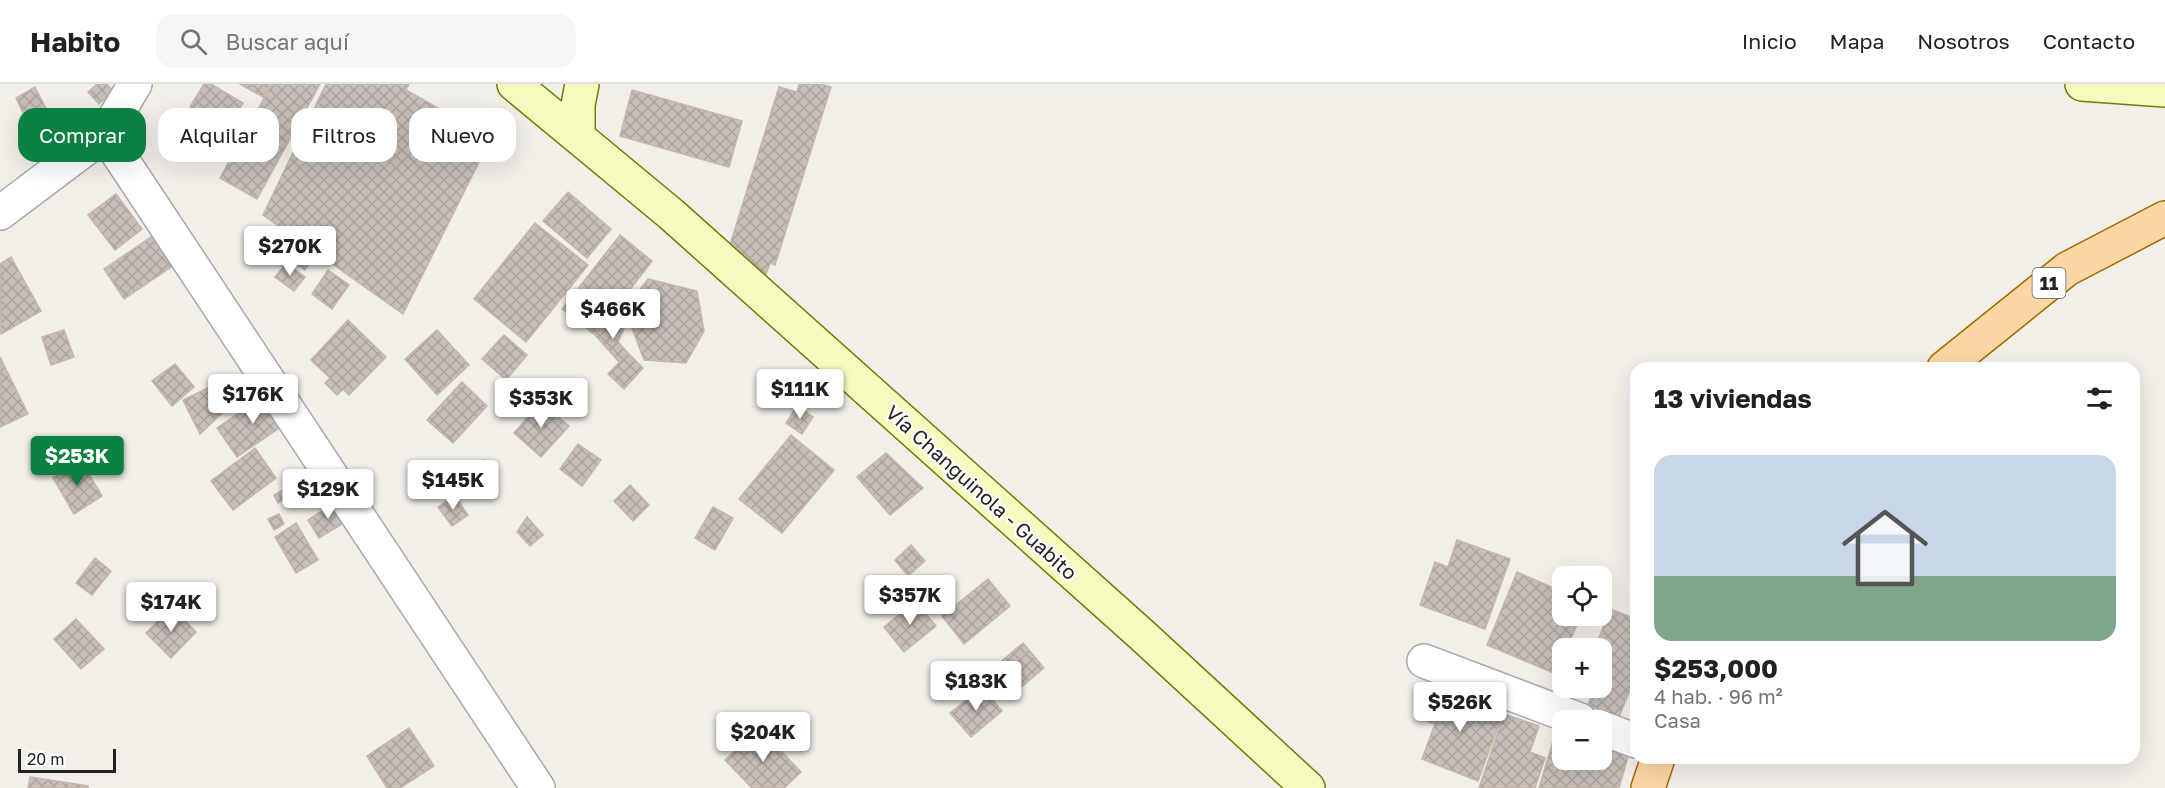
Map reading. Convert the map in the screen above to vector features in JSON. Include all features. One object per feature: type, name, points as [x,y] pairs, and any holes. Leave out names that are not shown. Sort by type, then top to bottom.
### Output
[{"type":"main road","name":"11","points":[[1951,362],[2067,269],[2165,218]]},
{"type":"main road","points":[[1648,788],[1656,764]]},
{"type":"street","points":[[121,108],[135,84]]},
{"type":"street","name":"Vía Changuinola - Guabito","points":[[514,84],[680,222],[1142,635],[1308,788]]},
{"type":"street","points":[[578,136],[578,105],[582,84]]},
{"type":"street","points":[[2082,84],[2165,90]]},
{"type":"street","points":[[0,213],[68,162]]},
{"type":"street","points":[[124,162],[538,788]]},
{"type":"street","points":[[1424,661],[1554,710]]},
{"type":"street","points":[[1612,732],[1630,739]]},
{"type":"building","points":[[97,84],[107,84],[113,91],[99,104],[88,92]]},
{"type":"building","points":[[204,84],[211,84],[243,103],[240,108],[190,107]]},
{"type":"building","points":[[240,84],[270,84],[263,97]]},
{"type":"building","points":[[272,84],[320,84],[307,108],[291,108],[291,137],[279,159],[279,108],[259,108]]},
{"type":"building","points":[[326,84],[409,84],[406,90],[438,108],[409,108],[409,162],[479,162],[403,314],[263,215],[291,157],[291,162],[397,162],[397,108],[314,108]]},
{"type":"building","points":[[799,84],[820,84],[831,87],[775,265],[770,263],[764,280],[729,248],[779,87],[797,92]]},
{"type":"building","points":[[35,87],[46,108],[21,108],[16,98]]},
{"type":"building","points":[[632,90],[742,121],[729,167],[620,136]]},
{"type":"building","points":[[229,162],[277,162],[257,199],[220,178]]},
{"type":"building","points":[[568,192],[611,229],[587,258],[543,221]]},
{"type":"building","points":[[116,194],[142,229],[115,250],[88,215]]},
{"type":"building","points":[[535,223],[588,265],[526,342],[474,299]]},
{"type":"building","points":[[157,233],[177,263],[124,299],[104,269]]},
{"type":"building","points":[[620,235],[652,261],[595,335],[562,309]]},
{"type":"building","points":[[298,240],[313,258],[305,270],[286,258]]},
{"type":"building","points":[[11,257],[41,311],[1,334],[0,264]]},
{"type":"building","points":[[286,263],[305,277],[294,291],[275,277]]},
{"type":"building","points":[[328,270],[349,285],[332,309],[312,294]]},
{"type":"building","points":[[648,279],[697,291],[704,331],[686,363],[644,360],[625,309]]},
{"type":"building","points":[[348,320],[386,357],[349,395],[343,389],[337,395],[325,383],[330,378],[311,360]]},
{"type":"building","points":[[612,321],[625,326],[618,342],[628,353],[619,362],[595,335]]},
{"type":"building","points":[[64,330],[74,357],[51,365],[42,337]]},
{"type":"building","points":[[437,330],[469,365],[437,395],[405,359]]},
{"type":"building","points":[[504,335],[527,355],[506,380],[482,359]]},
{"type":"building","points":[[628,353],[643,368],[624,389],[608,374]]},
{"type":"building","points":[[0,357],[28,414],[0,427]]},
{"type":"building","points":[[175,364],[194,387],[172,406],[152,381]]},
{"type":"building","points":[[226,379],[241,395],[200,434],[183,400]]},
{"type":"building","points":[[462,382],[487,406],[453,443],[427,420]]},
{"type":"building","points":[[269,393],[288,422],[237,457],[217,428]]},
{"type":"building","points":[[541,402],[569,426],[541,457],[514,433]]},
{"type":"building","points":[[797,406],[813,417],[802,434],[786,423]]},
{"type":"building","points":[[791,435],[834,470],[782,533],[739,499]]},
{"type":"building","points":[[578,444],[601,460],[582,486],[560,469]]},
{"type":"building","points":[[255,448],[276,478],[233,510],[211,481]]},
{"type":"building","points":[[886,453],[923,488],[890,515],[857,477]]},
{"type":"building","points":[[484,460],[494,474],[471,491],[461,476]]},
{"type":"building","points":[[81,461],[102,496],[74,514],[53,478]]},
{"type":"building","points":[[315,466],[328,492],[296,508],[283,482]]},
{"type":"building","points":[[630,485],[649,505],[633,521],[614,501]]},
{"type":"building","points":[[285,489],[289,497],[278,503],[274,495]]},
{"type":"building","points":[[455,496],[468,515],[452,526],[438,507]]},
{"type":"building","points":[[336,502],[347,521],[319,538],[308,520]]},
{"type":"building","points":[[713,507],[733,518],[715,550],[695,538]]},
{"type":"building","points":[[279,514],[284,524],[274,530],[268,519]]},
{"type":"building","points":[[527,517],[543,535],[530,546],[517,532]]},
{"type":"building","points":[[296,523],[318,560],[296,573],[275,537]]},
{"type":"building","points":[[1457,540],[1510,559],[1485,629],[1420,605],[1435,562],[1448,567]]},
{"type":"building","points":[[911,545],[925,561],[908,576],[895,560]]},
{"type":"building","points":[[95,558],[111,571],[92,595],[76,583]]},
{"type":"building","points":[[1517,572],[1552,587],[1552,626],[1576,626],[1571,638],[1552,638],[1552,672],[1487,645]]},
{"type":"building","points":[[988,579],[1010,606],[964,644],[942,616]]},
{"type":"building","points":[[915,601],[936,626],[904,652],[884,627]]},
{"type":"building","points":[[172,607],[196,632],[171,658],[146,633]]},
{"type":"building","points":[[1612,610],[1630,617],[1630,690],[1619,717],[1612,714],[1612,710],[1601,710],[1588,705],[1591,698],[1612,698],[1612,638],[1599,638],[1603,626],[1612,626]]},
{"type":"building","points":[[76,619],[104,649],[81,669],[54,639]]},
{"type":"building","points":[[1023,643],[1044,668],[1013,694],[992,669]]},
{"type":"building","points":[[982,687],[1002,711],[971,737],[950,713]]},
{"type":"building","points":[[1434,687],[1503,713],[1478,781],[1422,759],[1435,724],[1422,719]]},
{"type":"building","points":[[1504,714],[1539,726],[1530,752],[1545,758],[1535,788],[1479,788]]},
{"type":"building","points":[[409,728],[434,766],[400,788],[387,788],[367,756]]},
{"type":"building","points":[[759,728],[801,772],[784,788],[752,788],[725,760]]},
{"type":"building","points":[[1552,744],[1552,770],[1612,770],[1612,748],[1629,753],[1619,788],[1539,788]]},
{"type":"building","points":[[30,777],[88,786],[88,788],[28,788]]}]
